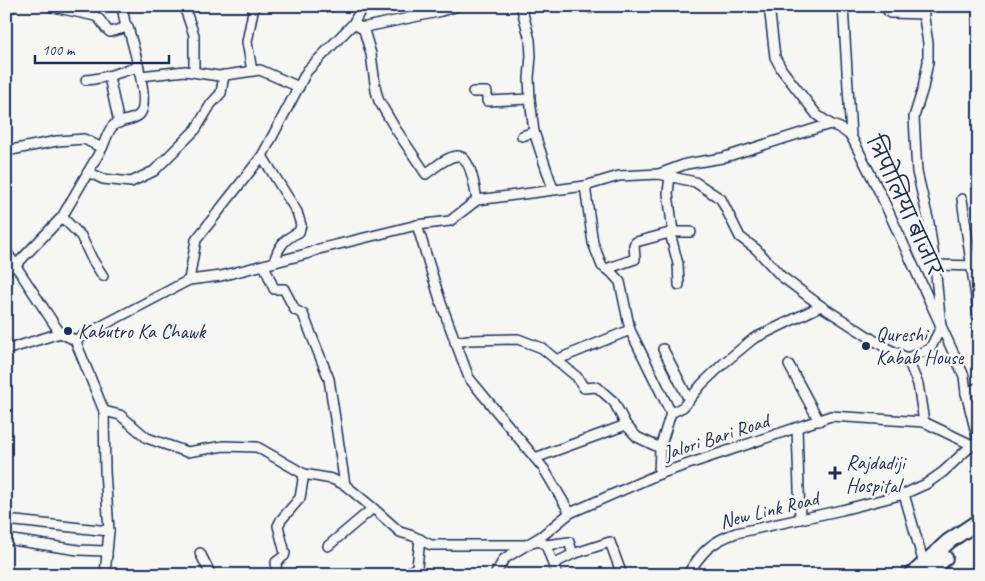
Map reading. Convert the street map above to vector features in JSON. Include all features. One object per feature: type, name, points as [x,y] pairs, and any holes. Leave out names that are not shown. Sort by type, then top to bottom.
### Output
[{"type":"main road","points":[[929,569],[950,542],[979,521]]},
{"type":"main road","points":[[912,575],[929,569],[979,531]]},
{"type":"street","points":[[6,10],[12,6]]},
{"type":"street","points":[[49,6],[95,16],[101,20],[105,30],[110,32],[128,27]]},
{"type":"street","points":[[6,270],[16,264],[62,217],[112,127],[119,122],[130,120],[141,113],[140,72],[128,27],[125,23],[122,6]]},
{"type":"street","points":[[184,6],[194,35],[194,72]]},
{"type":"street","points":[[252,71],[247,42],[254,6]]},
{"type":"street","points":[[189,280],[196,240],[262,156],[307,71],[353,24],[363,6]]},
{"type":"street","points":[[353,24],[363,27],[438,12],[458,6]]},
{"type":"street","points":[[522,6],[530,48],[530,99],[534,132],[553,189]]},
{"type":"street","name":"त्रिपोलिया बाजार","points":[[770,6],[775,57],[782,70],[817,115],[851,136],[884,201],[964,376],[977,445]]},
{"type":"street","points":[[843,6],[851,136]]},
{"type":"street","points":[[884,6],[890,13],[923,10],[928,43],[928,62],[924,88],[914,117],[917,172],[929,223],[941,327],[930,348],[907,358]]},
{"type":"street","points":[[363,27],[371,54],[379,101],[395,128],[426,174],[451,158],[458,156],[463,158],[471,172],[477,200]]},
{"type":"street","points":[[86,80],[109,77],[124,70],[140,72],[194,72],[214,76],[260,70],[299,87]]},
{"type":"street","points":[[88,172],[103,179],[131,182],[154,171],[196,129],[211,104],[221,93],[224,75]]},
{"type":"street","points":[[109,77],[119,122]]},
{"type":"street","points":[[473,92],[487,92],[487,101],[530,99]]},
{"type":"street","points":[[659,174],[686,164],[731,155],[830,124]]},
{"type":"street","points":[[522,136],[534,132]]},
{"type":"street","points":[[6,151],[57,141],[84,139],[102,148]]},
{"type":"street","points":[[262,156],[294,206],[300,220],[299,232],[287,238],[277,252],[274,262]]},
{"type":"street","points":[[75,340],[189,280],[221,276],[306,254],[319,248],[417,225],[450,221],[477,200],[585,186],[619,176],[659,174],[695,182],[721,199],[740,237],[756,248],[781,276],[821,306],[886,348],[907,358],[918,384],[924,422]]},
{"type":"street","points":[[670,176],[668,193],[671,232],[678,264],[678,285]]},
{"type":"street","points":[[585,186],[592,243],[599,260],[620,282],[630,330],[672,412],[660,448],[659,474]]},
{"type":"street","points":[[962,199],[975,252],[979,319]]},
{"type":"street","points":[[62,217],[80,236],[103,276]]},
{"type":"street","points":[[417,225],[440,303],[468,378],[544,469],[570,513]]},
{"type":"street","points":[[606,269],[635,259],[634,245],[636,242],[671,232],[691,232]]},
{"type":"street","points":[[6,251],[60,333],[75,340],[104,411],[109,531],[105,575]]},
{"type":"street","points":[[264,265],[274,289],[284,289],[295,310],[303,314],[329,379],[345,485]]},
{"type":"street","points":[[935,265],[976,266]]},
{"type":"street","points":[[672,412],[683,407],[724,363],[752,339],[821,306]]},
{"type":"street","points":[[556,360],[630,330]]},
{"type":"street","points":[[6,350],[60,333]]},
{"type":"street","points":[[455,342],[518,339],[542,348],[577,377],[584,388],[597,387],[614,402],[626,424],[637,437],[660,448]]},
{"type":"street","points":[[663,349],[689,400]]},
{"type":"street","points":[[789,365],[819,420]]},
{"type":"street","points":[[966,393],[979,387]]},
{"type":"street","points":[[104,411],[120,415],[147,438],[187,452],[224,446],[257,447],[304,474],[345,485],[400,532],[435,546],[525,545],[539,542],[546,545],[569,542],[573,554]]},
{"type":"street","name":"Jalori Bari Road","points":[[495,575],[504,559],[543,534],[570,513],[659,474],[831,416],[924,422],[977,445]]},
{"type":"street","points":[[535,458],[626,424]]},
{"type":"street","points":[[797,428],[800,519]]},
{"type":"street","name":"New Link Road","points":[[687,575],[698,557],[711,544],[722,538],[736,533],[904,494],[926,484],[977,445]]},
{"type":"street","points":[[277,575],[276,562],[286,553],[278,529],[279,524],[300,498],[304,474]]},
{"type":"street","points":[[904,494],[929,569]]},
{"type":"street","points":[[328,546],[373,508]]},
{"type":"street","points":[[6,520],[109,531]]},
{"type":"street","points":[[6,539],[78,550],[105,551],[107,555]]},
{"type":"street","points":[[410,572],[417,567],[420,539]]},
{"type":"street","points":[[553,564],[573,554],[610,542],[622,575]]},
{"type":"street","points":[[546,545],[556,575]]},
{"type":"street","points":[[200,553],[212,575]]},
{"type":"place","name":"Kabutro Ka Chawk","points":[[68,331]]},
{"type":"place","name":"Qureshi Kabab House","points":[[866,346]]},
{"type":"place","name":"Rajdadiji Hospital","points":[[835,473]]}]
